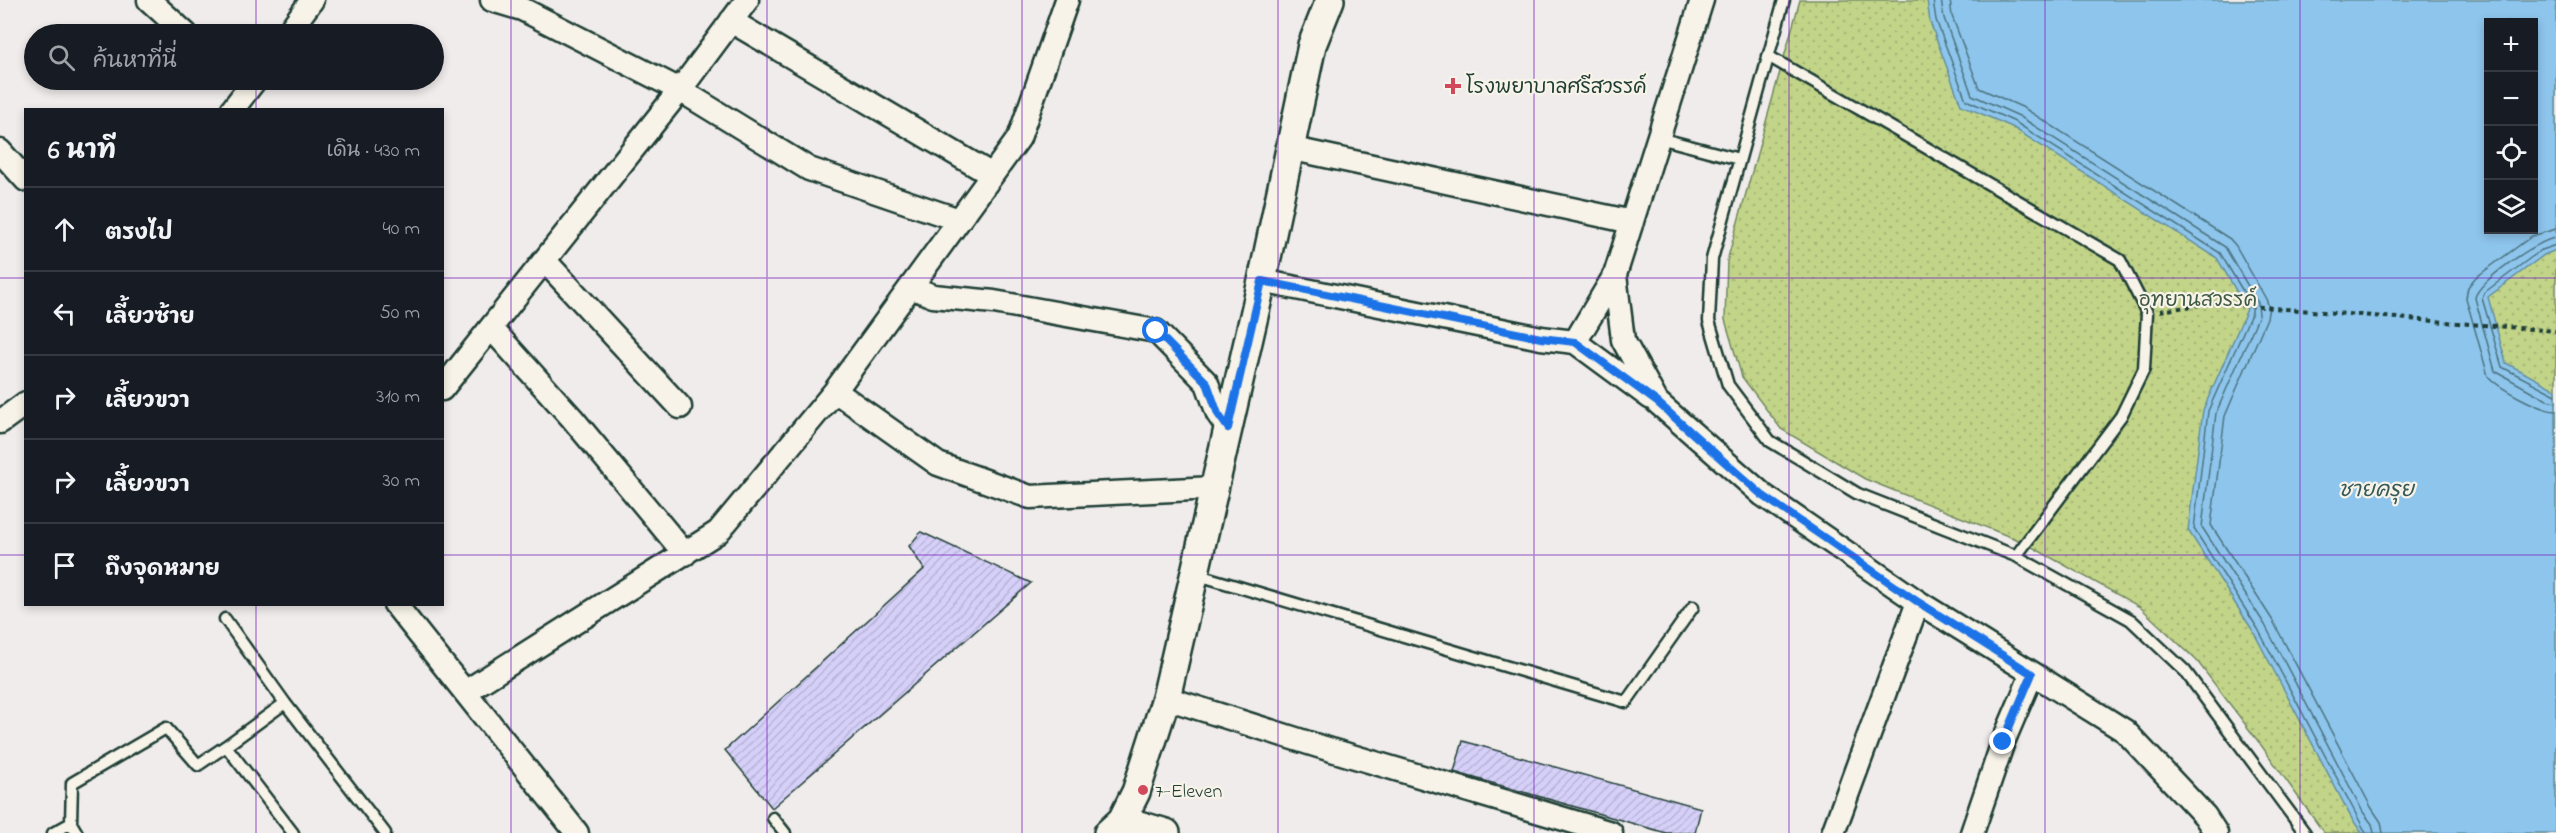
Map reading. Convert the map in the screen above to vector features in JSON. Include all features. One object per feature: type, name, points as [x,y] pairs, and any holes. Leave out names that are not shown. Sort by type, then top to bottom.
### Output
[{"type":"street","points":[[149,0],[175,24]]},
{"type":"street","points":[[294,24],[312,0]]},
{"type":"street","points":[[492,0],[530,6],[680,90],[809,170],[959,220]]},
{"type":"street","points":[[444,387],[680,90],[747,0]]},
{"type":"street","points":[[465,692],[718,532],[835,391],[1019,138],[1067,0]]},
{"type":"street","points":[[1137,829],[1136,792],[1166,698],[1262,281],[1312,45],[1330,0]]},
{"type":"street","points":[[1575,342],[1615,276],[1702,0]]},
{"type":"street","points":[[731,21],[992,176]]},
{"type":"street","points":[[234,108],[247,90]]},
{"type":"street","points":[[1289,148],[1632,222]]},
{"type":"street","points":[[0,151],[24,178]]},
{"type":"street","points":[[545,261],[680,407]]},
{"type":"street","points":[[1615,276],[1623,340],[1657,402]]},
{"type":"street","points":[[1262,281],[1541,338],[1575,342],[1657,402],[1762,495],[1918,602],[2125,731],[2205,816],[2216,833]]},
{"type":"street","points":[[911,287],[933,296],[994,302],[1156,331],[1207,383],[1218,414],[1228,428]]},
{"type":"street","points":[[492,328],[572,418],[685,554]]},
{"type":"street","points":[[835,391],[938,464],[1030,497],[1214,488]]},
{"type":"street","points":[[0,422],[24,404]]},
{"type":"street","points":[[1833,833],[1918,602]]},
{"type":"street","points":[[397,606],[578,833]]},
{"type":"street","points":[[1972,833],[2003,742],[2032,674]]},
{"type":"street","points":[[1166,698],[1318,746],[1611,833]]},
{"type":"lane","points":[[1784,0],[1712,259],[1709,321],[1728,384],[1770,441],[1858,494],[2016,556],[2131,620],[2185,671],[2305,833]]},
{"type":"lane","points":[[1768,57],[2120,260],[2147,313],[2144,369],[2121,416],[2016,556]]},
{"type":"lane","points":[[1659,138],[1739,159]]},
{"type":"lane","points":[[1195,574],[1626,702],[1693,608]]},
{"type":"lane","points":[[225,619],[285,703],[385,833]]},
{"type":"lane","points":[[53,833],[74,828],[72,783],[162,729],[168,728],[198,765],[285,703]]},
{"type":"lane","points":[[226,746],[293,833]]},
{"type":"lane","points":[[773,818],[785,833]]},
{"type":"path","points":[[2147,313],[2213,303],[2556,331]]},
{"type":"green space","name":"อุทยานสวรรค์","points":[[1800,0],[2556,0],[2556,833],[2324,833],[2197,661],[2140,607],[2023,542],[1865,479],[1781,429],[1742,377],[1725,320],[1727,261]]},
{"type":"water","name":"ชายครุย","points":[[1927,0],[2556,0],[2556,250],[2544,255],[2488,297],[2506,363],[2556,390],[2556,833],[2362,833],[2352,819],[2253,631],[2188,530],[2203,410],[2247,309],[2217,258],[2012,127],[1961,105],[1930,22]]},
{"type":"building","points":[[921,532],[1031,583],[772,808],[725,750],[924,569],[909,546]]},
{"type":"building","points":[[1463,741],[1701,808],[1695,833],[1666,833],[1454,772]]},
{"type":"place","name":"โรงพยาบาลศรีสวรรค์","points":[[1453,86]]},
{"type":"place","name":"7-Eleven","points":[[1143,790]]},
{"type":"route","points":[[1156,331],[1209,385],[1220,419],[1228,428],[1262,281],[1541,338],[1575,342],[1657,402],[1762,495],[1918,602],[2032,674],[2003,742]]}]
